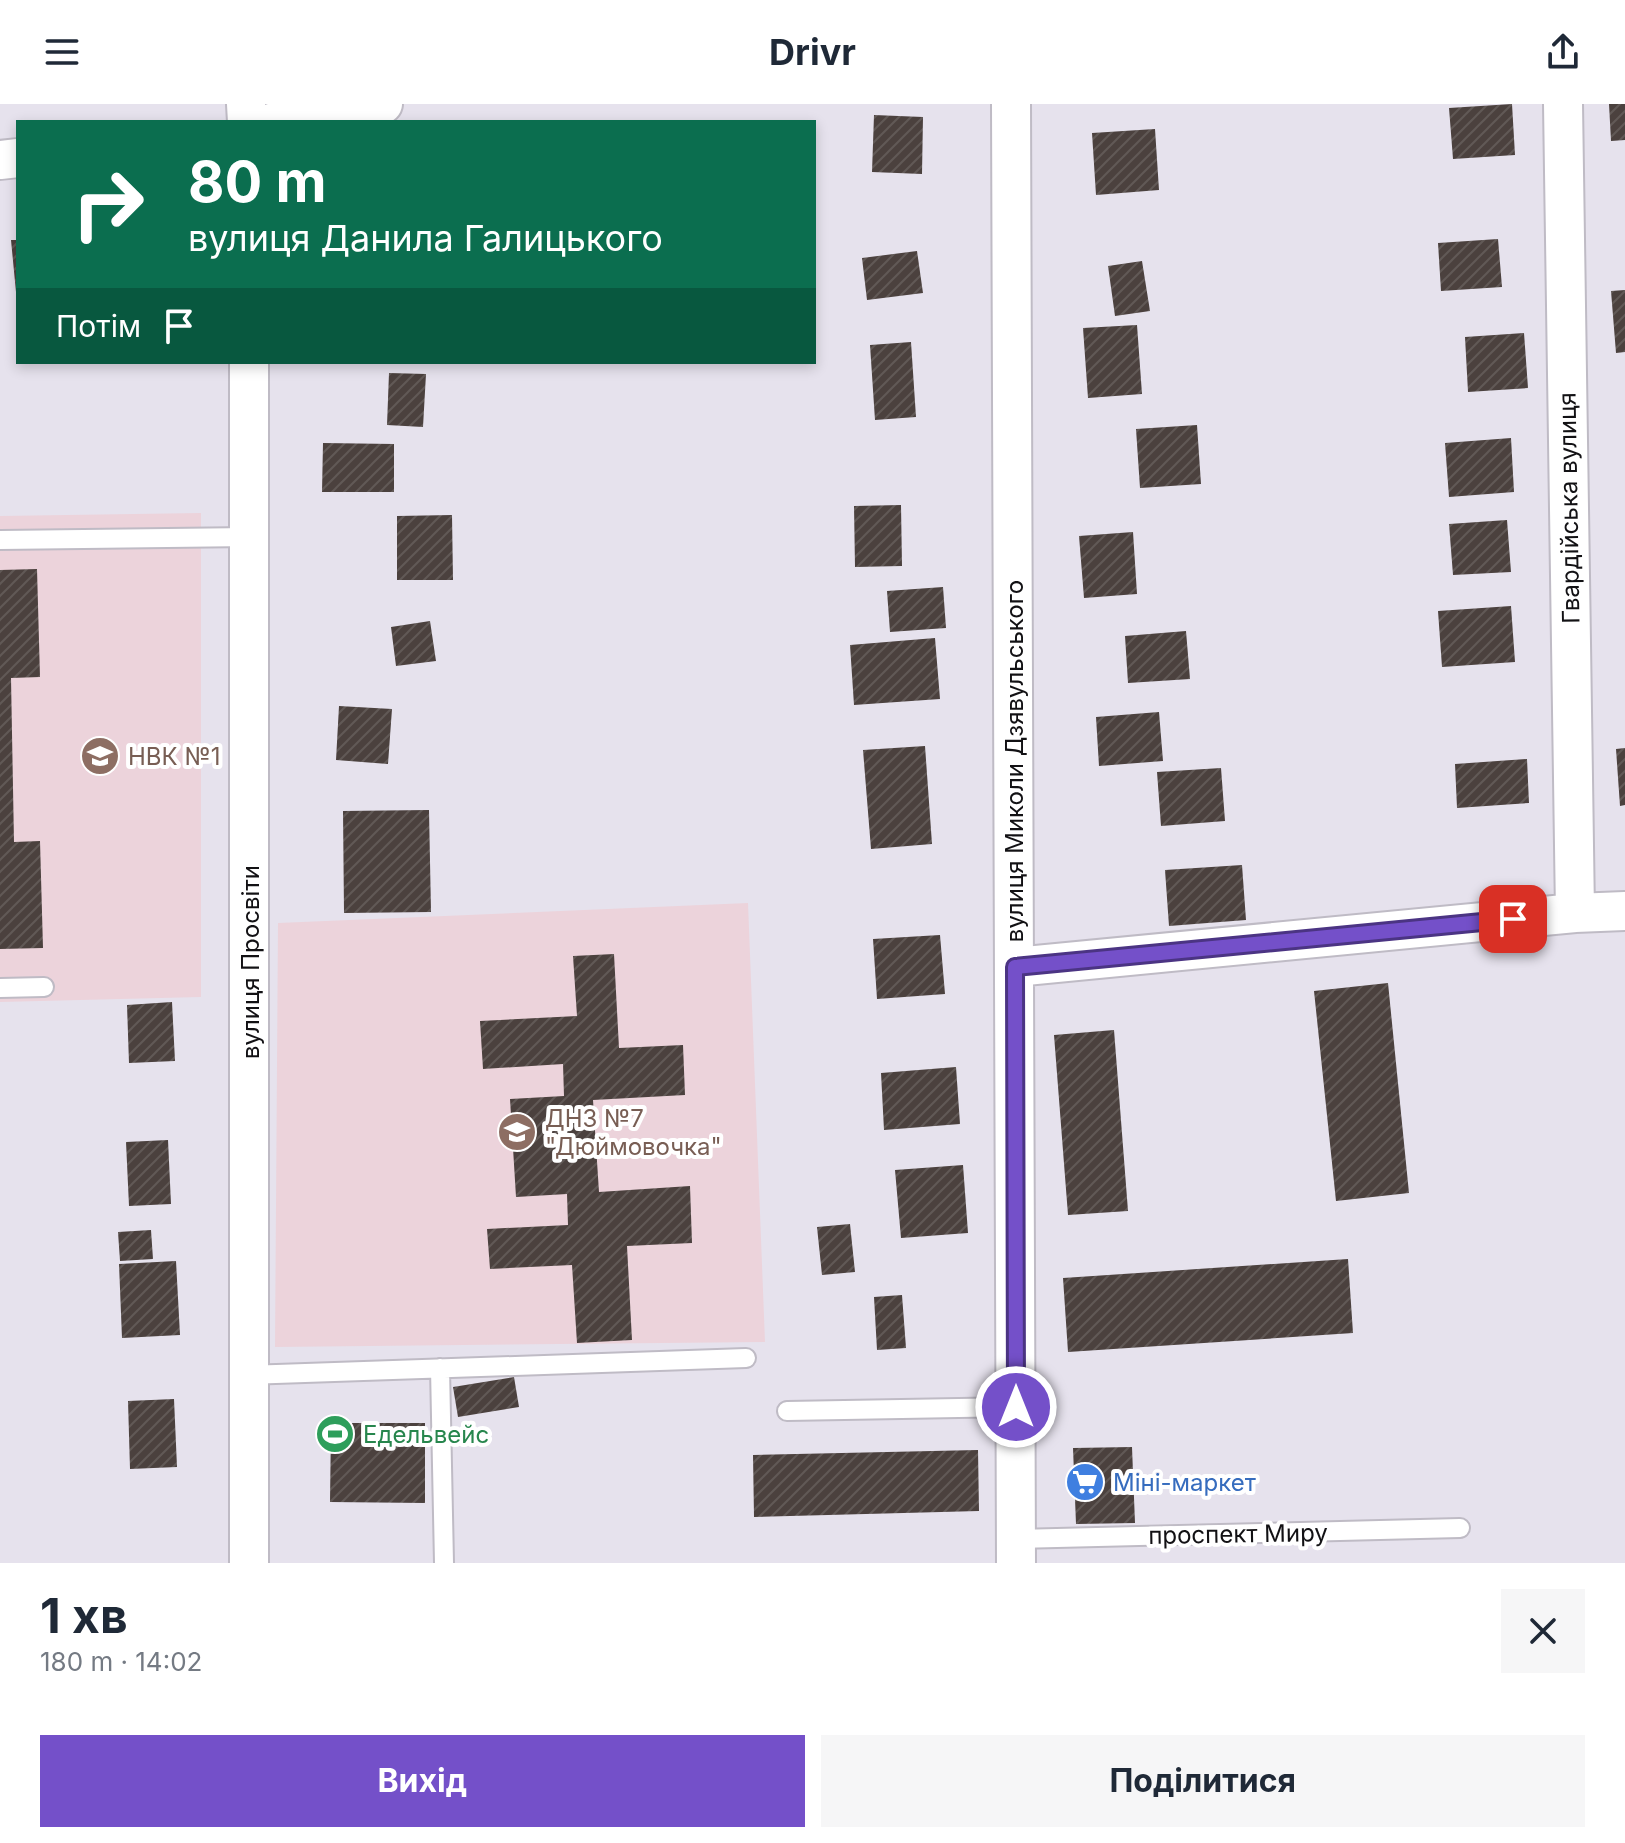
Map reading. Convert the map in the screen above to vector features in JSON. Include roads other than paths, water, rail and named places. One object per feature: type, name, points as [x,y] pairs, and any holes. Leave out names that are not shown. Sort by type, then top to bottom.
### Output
[{"type":"street","points":[[286,120],[383,104]]},
{"type":"street","name":"вулиця Миколи Дзявульського","points":[[1011,104],[1016,1551]]},
{"type":"street","name":"Гвардійська вулиця","points":[[1563,104],[1575,913]]},
{"type":"street","name":"вулиця Просвіти","points":[[249,364],[249,1563]]},
{"type":"street","points":[[1015,967],[1575,913],[1625,911]]},
{"type":"lane","points":[[0,540],[251,537]]},
{"type":"lane","points":[[0,988],[44,987]]},
{"type":"lane","points":[[249,1375],[746,1358]]},
{"type":"lane","points":[[440,1368],[444,1563]]},
{"type":"lane","points":[[787,1411],[1016,1407]]},
{"type":"lane","name":"проспект Миру","points":[[1016,1551],[1460,1528]]},
{"type":"place","name":"НВК №1","points":[[100,756]]},
{"type":"place","name":"ДНЗ №7 \"Дюймовочка\"","points":[[517,1132]]},
{"type":"place","name":"Едельвейс","points":[[335,1434]]},
{"type":"place","name":"Міні-маркет","points":[[1085,1482]]}]
